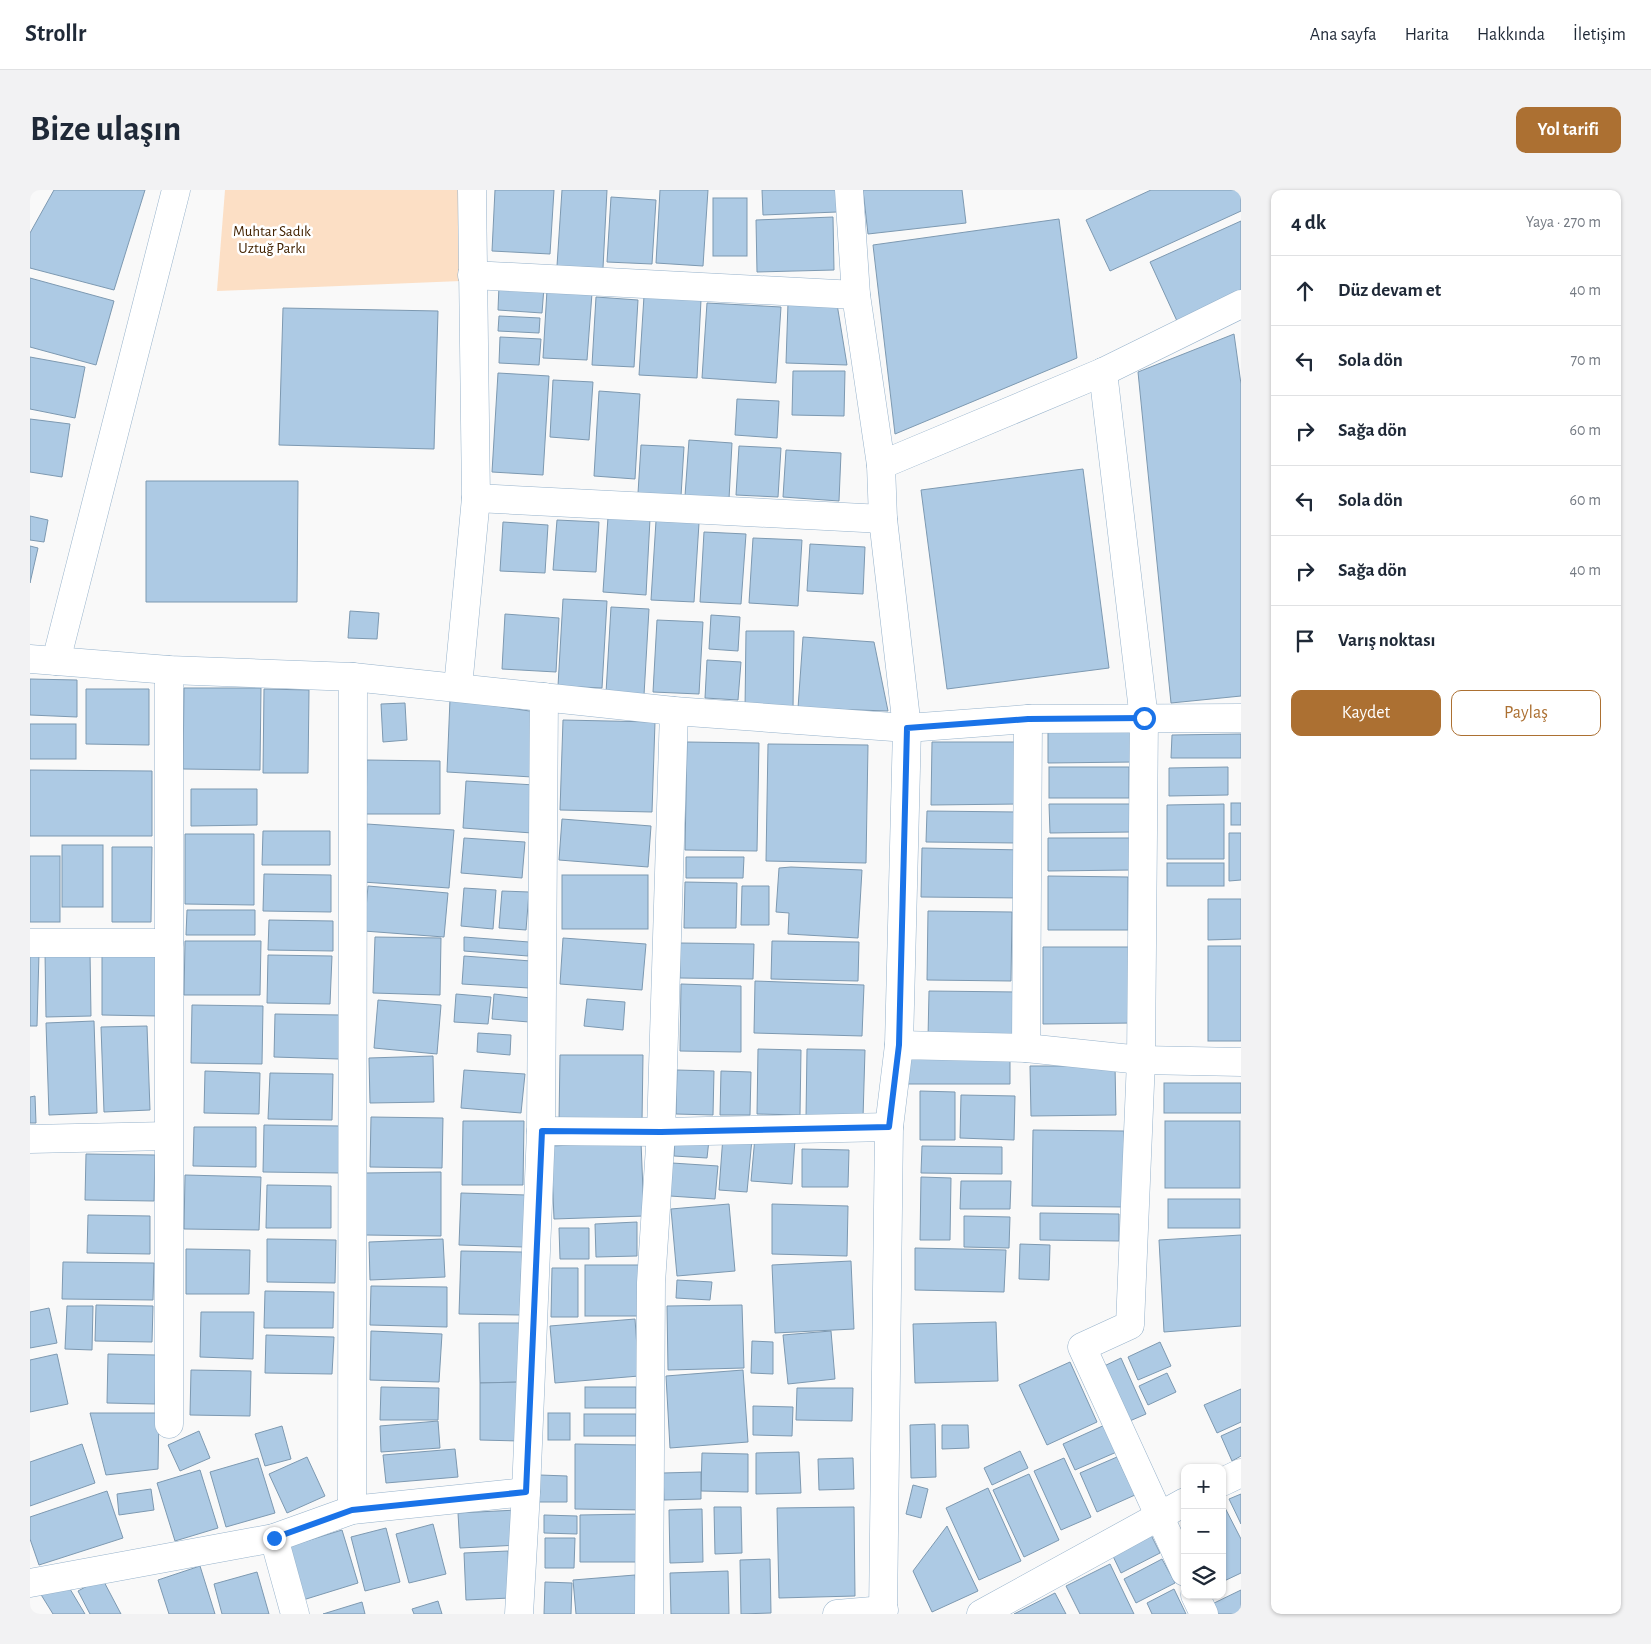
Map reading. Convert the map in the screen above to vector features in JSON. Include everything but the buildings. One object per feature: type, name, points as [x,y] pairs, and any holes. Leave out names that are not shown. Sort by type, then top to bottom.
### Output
[{"type":"street","points":[[176,190],[43,660],[169,670],[353,677],[674,710],[907,728],[1028,719],[1241,718]]},
{"type":"street","points":[[458,687],[476,498],[472,190]]},
{"type":"street","points":[[837,1614],[884,1612],[889,1127],[899,1045],[907,728],[883,519],[881,465],[856,295],[849,190]]},
{"type":"street","points":[[472,275],[856,295]]},
{"type":"street","points":[[881,465],[1103,372],[1241,304]]},
{"type":"street","points":[[1103,372],[1144,718],[1141,1060],[1130,1325],[1082,1347],[1181,1563]]},
{"type":"street","points":[[476,498],[883,519]]},
{"type":"street","points":[[169,670],[169,1424]]},
{"type":"street","points":[[352,1510],[353,677]]},
{"type":"street","points":[[519,1614],[542,1131],[544,697]]},
{"type":"street","points":[[650,1614],[651,1283],[661,1132],[674,710]]},
{"type":"street","points":[[1026,1048],[1028,719]]},
{"type":"street","points":[[30,943],[168,942]]},
{"type":"street","points":[[899,1045],[1026,1048],[1141,1060],[1241,1062]]},
{"type":"street","points":[[542,1131],[661,1132],[889,1127]]},
{"type":"street","points":[[30,1139],[168,1136]]},
{"type":"street","points":[[1226,1480],[1241,1473]]},
{"type":"street","points":[[32,1577],[274,1538],[352,1510],[526,1492]]},
{"type":"street","points":[[981,1614],[1181,1504]]},
{"type":"street","points":[[274,1538],[295,1614]]},
{"type":"street","points":[[1197,1599],[1204,1614]]},
{"type":"green space","name":"Muhtar Sadık Uztuğ Parkı","points":[[225,190],[459,190],[461,281],[217,291]]},
{"type":"route","points":[[274,1538],[352,1510],[526,1492],[542,1131],[661,1132],[889,1127],[899,1045],[907,728],[1028,719],[1144,718]]}]
